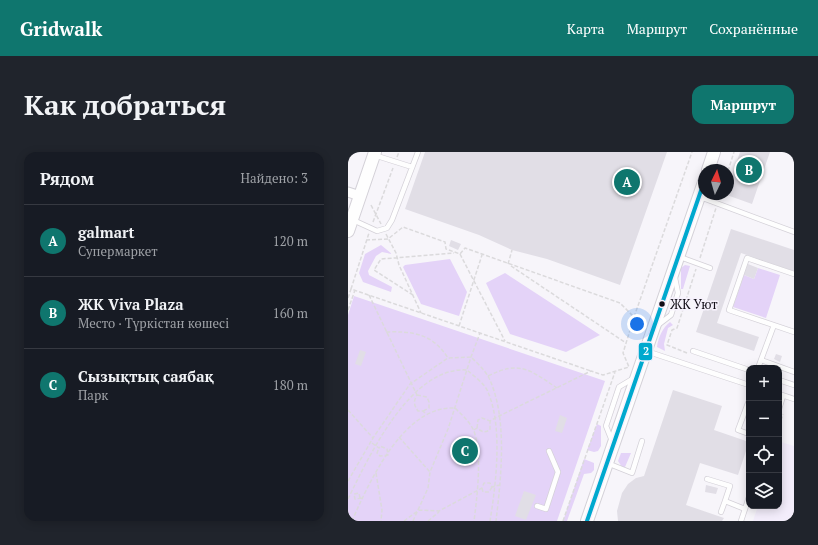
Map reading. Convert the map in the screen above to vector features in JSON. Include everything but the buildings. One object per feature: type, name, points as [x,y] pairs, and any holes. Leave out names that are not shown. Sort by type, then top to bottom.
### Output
[{"type":"main road","points":[[710,164],[714,152]]},
{"type":"main road","points":[[348,231],[375,153]]},
{"type":"main road","points":[[587,521],[698,199]]},
{"type":"street","points":[[348,192],[360,196]]},
{"type":"lane","points":[[352,219],[370,229],[377,231],[384,230],[392,220],[418,152]]},
{"type":"lane","points":[[375,153],[412,167]]},
{"type":"lane","points":[[710,200],[794,232]]},
{"type":"lane","points":[[678,257],[710,268]]},
{"type":"lane","points":[[794,274],[747,258],[729,310],[794,332]]},
{"type":"lane","points":[[759,365],[774,325]]},
{"type":"lane","points":[[646,351],[746,384]]},
{"type":"lane","points":[[693,351],[746,369]]},
{"type":"lane","points":[[761,360],[794,372]]},
{"type":"lane","points":[[782,381],[794,385]]},
{"type":"lane","points":[[782,395],[794,399]]},
{"type":"lane","points":[[746,408],[738,430],[746,433]]},
{"type":"lane","points":[[607,463],[632,473],[642,441]]},
{"type":"lane","points":[[537,506],[546,509],[558,472],[549,451]]},
{"type":"lane","points":[[707,479],[730,486],[721,512]]},
{"type":"lane","points":[[724,502],[745,509]]},
{"type":"lane","points":[[741,521],[746,506]]},
{"type":"path","points":[[348,298],[366,240],[399,152]]},
{"type":"path","points":[[351,289],[603,375],[629,367],[623,353],[634,316],[692,152]]},
{"type":"path","points":[[730,164],[734,152]]},
{"type":"path","points":[[670,348],[667,345],[672,330],[677,328],[718,203]]},
{"type":"path","points":[[371,205],[397,257],[399,265],[421,312]]},
{"type":"path","points":[[366,240],[388,239],[403,227],[445,242],[446,249],[460,254],[506,342]]},
{"type":"path","points":[[460,254],[465,248],[620,303],[634,316]]},
{"type":"path","points":[[508,264],[512,250]]},
{"type":"path","points":[[413,295],[374,270],[381,259],[455,252]]},
{"type":"path","points":[[459,326],[482,255]]},
{"type":"path","points":[[508,264],[626,343]]},
{"type":"path","points":[[348,310],[355,290]]},
{"type":"path","points":[[369,295],[410,384],[417,395],[427,397],[429,402],[428,408],[418,411],[414,401],[417,395]]},
{"type":"path","points":[[386,332],[418,334],[432,339],[441,347],[448,358]]},
{"type":"path","points":[[413,521],[428,488],[430,472],[455,408],[471,357],[481,333]]},
{"type":"path","points":[[348,481],[373,438],[410,384],[448,358],[471,357]]},
{"type":"path","points":[[471,357],[488,376],[495,393],[499,416],[501,435],[500,485],[496,521]]},
{"type":"path","points":[[488,376],[504,368],[522,368],[537,374],[557,388]]},
{"type":"path","points":[[348,499],[376,446],[391,422],[415,392],[444,372],[459,369],[468,370],[488,391],[495,418],[495,486],[490,521]]},
{"type":"path","points":[[490,421],[591,371]]},
{"type":"path","points":[[563,521],[615,371]]},
{"type":"path","points":[[352,521],[361,498],[399,437],[426,414],[447,407],[455,408],[468,421],[474,430],[477,456],[478,490],[474,521]]},
{"type":"path","points":[[348,410],[373,438]]},
{"type":"path","points":[[424,410],[426,414]]},
{"type":"path","points":[[474,430],[477,428],[478,420],[482,418],[490,421]]},
{"type":"path","points":[[477,428],[481,432],[490,430],[490,421]]},
{"type":"path","points":[[399,437],[430,472]]},
{"type":"path","points":[[371,443],[379,448],[380,446],[385,447],[388,455]]},
{"type":"path","points":[[379,448],[377,453],[380,456],[388,455]]},
{"type":"path","points":[[376,473],[382,503],[381,521]]},
{"type":"path","points":[[428,521],[439,511],[482,488],[484,483],[490,483],[492,487]]},
{"type":"path","points":[[482,488],[483,492],[486,493],[489,492],[492,487],[500,485]]},
{"type":"path","points":[[348,491],[354,494],[359,493],[361,498]]},
{"type":"path","points":[[354,494],[355,499],[361,498]]},
{"type":"path","points":[[404,521],[419,510],[439,511]]},
{"type":"shaded area","points":[[381,245],[392,254],[382,252],[376,256],[368,271],[369,275],[392,287],[391,292],[363,282],[359,273],[365,254]]},
{"type":"shaded area","points":[[450,259],[467,292],[459,316],[421,304],[403,267],[405,265]]},
{"type":"shaded area","points":[[685,265],[690,266],[683,289],[681,289],[681,268]]},
{"type":"shaded area","points":[[758,268],[780,275],[766,318],[733,307],[744,275],[754,279]]},
{"type":"shaded area","points":[[505,273],[600,335],[566,352],[510,334],[486,283]]},
{"type":"shaded area","points":[[354,296],[605,381],[557,521],[348,521],[348,315]]},
{"type":"shaded area","points":[[670,322],[673,325],[668,328],[664,344],[665,351],[657,347],[663,330]]},
{"type":"shaded area","points":[[597,424],[601,426],[601,446],[598,451],[594,452],[587,450]]},
{"type":"shaded area","points":[[782,442],[794,446],[794,521],[753,521],[757,509],[782,509]]},
{"type":"shaded area","points":[[621,453],[631,453],[625,467],[622,467],[618,461]]},
{"type":"shaded area","points":[[584,459],[594,463],[594,470],[591,473],[584,474],[567,521],[563,521]]},
{"type":"transit line","name":"2","points":[[587,521],[698,199]]},
{"type":"place","name":"ЖК Viva Plaza","points":[[749,170]]},
{"type":"place","name":"galmart","points":[[627,182]]},
{"type":"place","name":"ЖК Уют","points":[[662,304]]},
{"type":"place","name":"Сызықтық саябақ","points":[[465,451]]}]
